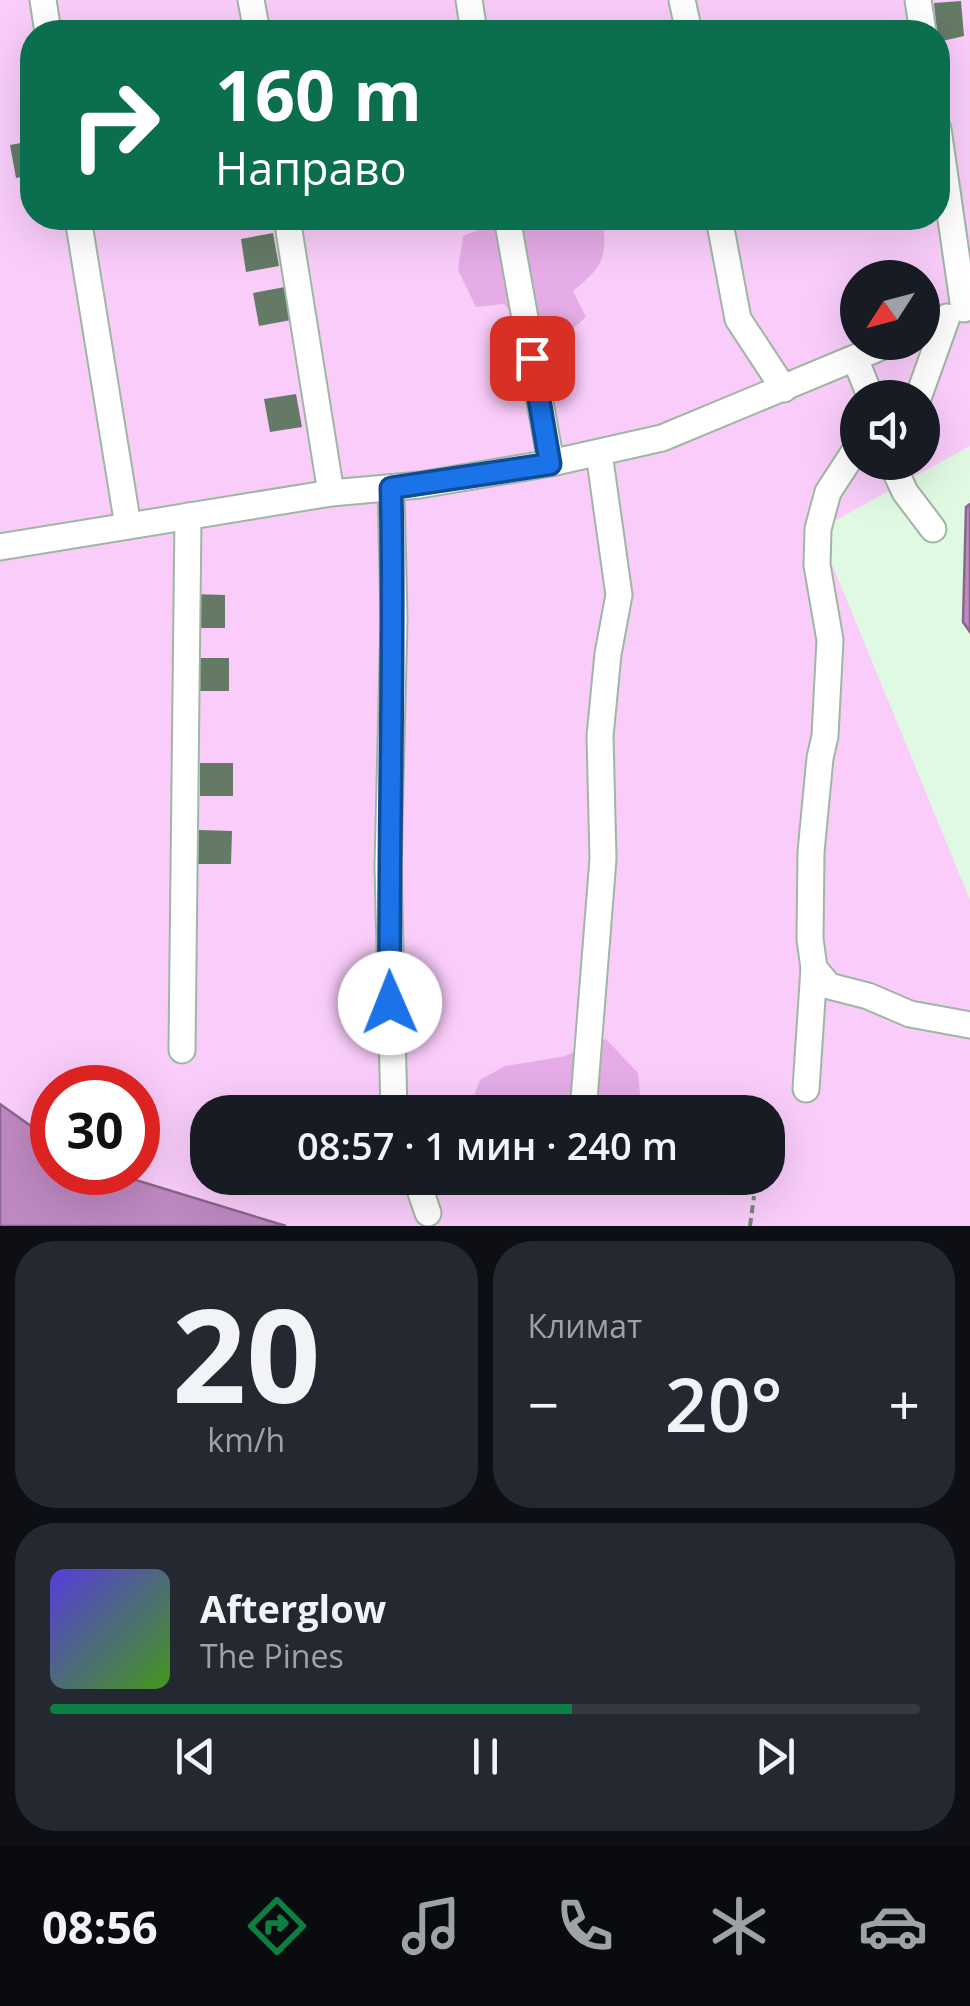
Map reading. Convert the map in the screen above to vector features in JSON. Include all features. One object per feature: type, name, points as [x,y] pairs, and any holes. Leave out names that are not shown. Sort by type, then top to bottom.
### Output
[{"type":"street","points":[[927,380],[960,310],[961,219],[950,176]]},
{"type":"street","points":[[80,230],[128,526]]},
{"type":"street","points":[[288,230],[331,493]]},
{"type":"street","points":[[509,230],[550,464]]},
{"type":"street","points":[[721,230],[738,319],[784,389]]},
{"type":"street","points":[[0,546],[331,493],[550,464],[662,438],[856,360],[864,380]]},
{"type":"street","points":[[584,1095],[603,859],[600,736],[608,654],[619,595],[599,453]]},
{"type":"street","points":[[806,1088],[814,968],[810,939],[811,852],[820,758],[826,736],[830,640],[817,566],[818,529],[828,492],[840,474]]},
{"type":"street","points":[[899,480],[934,528]]},
{"type":"street","points":[[391,488],[394,619],[388,866],[394,1095]]},
{"type":"street","points":[[182,1050],[188,516]]},
{"type":"street","points":[[814,968],[829,986],[868,996],[910,1014],[970,1025]]},
{"type":"street","points":[[422,1195],[428,1213]]},
{"type":"path","points":[[750,1226],[754,1196]]},
{"type":"shaded area","points":[[0,0],[970,0],[970,446],[940,463],[940,380],[840,380],[840,480],[908,480],[818,530],[970,900],[970,1226],[0,1226]]},
{"type":"shaded area","points":[[478,230],[603,230],[601,260],[573,291],[586,317],[562,339],[545,342],[534,323],[520,323],[504,304],[476,307],[458,270],[463,236]]},
{"type":"shaded area","points":[[970,504],[970,632],[963,622],[966,507]]},
{"type":"shaded area","points":[[606,1039],[638,1073],[640,1095],[474,1095],[480,1080],[505,1066],[562,1057]]},
{"type":"shaded area","points":[[0,1104],[30,1125],[30,1195],[160,1195],[160,1187],[286,1226],[0,1226]]},
{"type":"building","points":[[961,1],[964,36],[950,39],[950,20],[936,20],[934,3]]},
{"type":"building","points":[[20,143],[20,177],[16,178],[10,145]]},
{"type":"building","points":[[273,233],[279,266],[246,272],[241,239]]},
{"type":"building","points":[[285,287],[291,320],[259,326],[253,293]]},
{"type":"building","points":[[296,394],[302,427],[270,432],[264,399]]},
{"type":"building","points":[[192,594],[225,595],[225,628],[192,628]]},
{"type":"building","points":[[196,658],[229,658],[229,691],[196,691]]},
{"type":"building","points":[[200,763],[233,763],[233,796],[200,796]]},
{"type":"building","points":[[199,830],[232,831],[231,864],[198,864]]},
{"type":"route","points":[[390,1003],[388,866],[394,619],[391,488],[550,464],[532,358]]}]
